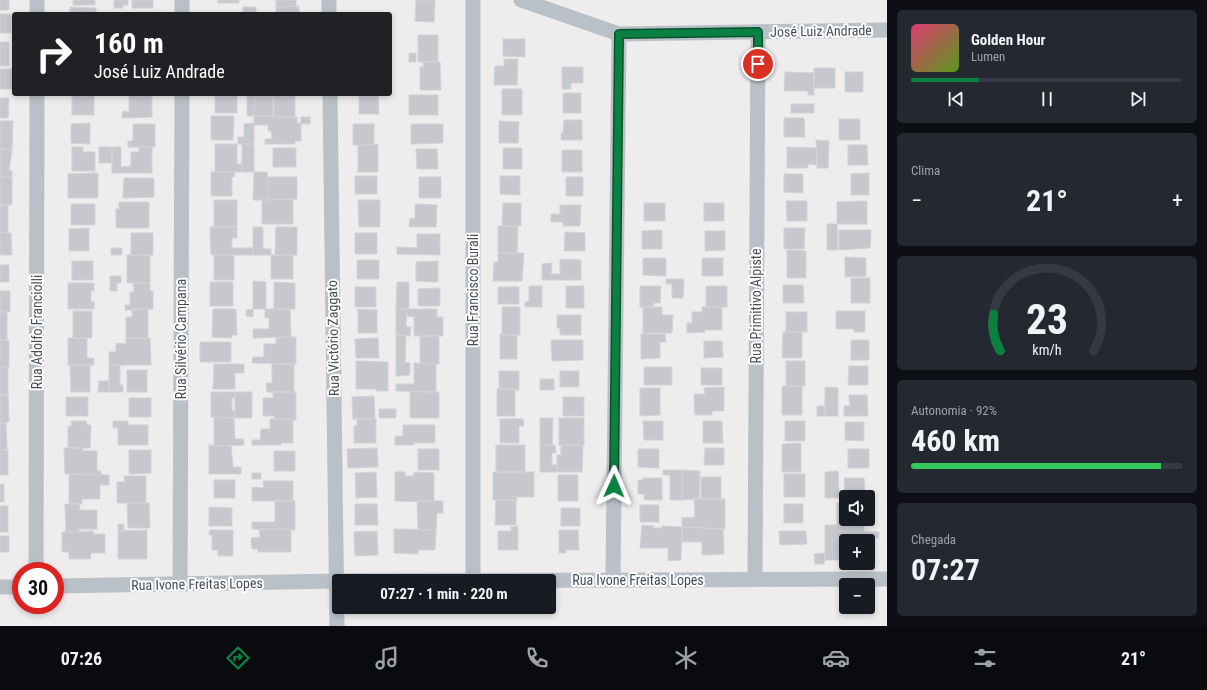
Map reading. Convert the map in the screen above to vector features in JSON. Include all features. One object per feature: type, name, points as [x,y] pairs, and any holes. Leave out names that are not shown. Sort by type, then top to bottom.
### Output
[{"type":"street","points":[[37,0],[37,12]]},
{"type":"street","points":[[182,0],[182,12]]},
{"type":"street","points":[[329,0],[329,12]]},
{"type":"street","name":"Rua Francisco Burali","points":[[473,0],[473,574]]},
{"type":"street","name":"José Luiz Andrade","points":[[521,0],[619,34],[887,30]]},
{"type":"street","name":"Rua Primitivo Alpiste","points":[[755,579],[758,32]]},
{"type":"street","points":[[613,580],[619,34]]},
{"type":"street","name":"Rua Adolfo Franciolli","points":[[36,562],[37,96]]},
{"type":"street","name":"Rua Silvério Campana","points":[[180,584],[182,96]]},
{"type":"street","name":"Rua Victório Zaggato","points":[[330,96],[339,574]]},
{"type":"street","name":"Rua Ivone Freitas Lopes","points":[[556,580],[887,579]]},
{"type":"street","name":"Rua Ivone Freitas Lopes","points":[[64,586],[332,581]]},
{"type":"street","points":[[0,587],[12,587]]},
{"type":"street","name":"Rua Victório Zaggato","points":[[337,626],[338,614]]},
{"type":"building","points":[[0,0],[9,0],[9,10],[0,10]]},
{"type":"building","points":[[73,0],[95,0],[95,5],[73,5]]},
{"type":"building","points":[[114,0],[128,0],[128,5],[123,5],[123,8],[114,8]]},
{"type":"building","points":[[132,0],[153,0],[153,8],[132,8]]},
{"type":"building","points":[[218,0],[239,0],[239,3],[218,3]]},
{"type":"building","points":[[276,0],[296,0],[296,6],[276,7]]},
{"type":"building","points":[[416,0],[435,0],[434,22],[415,21]]},
{"type":"building","points":[[299,6],[299,12],[276,12],[276,7]]},
{"type":"building","points":[[70,7],[96,8],[96,12],[70,12]]},
{"type":"building","points":[[243,7],[256,7],[256,12],[243,12]]},
{"type":"building","points":[[0,14],[11,14],[11,33],[0,33]]},
{"type":"building","points":[[418,35],[438,35],[438,62],[418,62]]},
{"type":"building","points":[[503,39],[525,39],[525,57],[503,56]]},
{"type":"building","points":[[0,42],[9,42],[9,66],[0,66]]},
{"type":"building","points":[[409,53],[416,53],[416,62],[409,62]]},
{"type":"building","points":[[504,59],[518,59],[517,85],[494,85],[495,66],[504,66]]},
{"type":"building","points":[[423,62],[440,62],[441,90],[420,90],[420,67],[424,67]]},
{"type":"building","points":[[562,67],[583,67],[583,83],[571,83],[571,89],[562,89]]},
{"type":"building","points":[[814,68],[835,68],[835,88],[814,88]]},
{"type":"building","points":[[0,69],[12,69],[12,89],[0,89]]},
{"type":"building","points":[[785,72],[814,73],[814,95],[808,95],[808,91],[784,91]]},
{"type":"building","points":[[845,72],[863,72],[863,92],[845,92]]},
{"type":"building","points":[[502,89],[522,89],[522,115],[502,115]]},
{"type":"building","points":[[563,93],[581,93],[581,113],[563,113]]},
{"type":"building","points":[[409,95],[438,95],[438,115],[409,115]]},
{"type":"building","points":[[72,96],[94,96],[94,115],[72,115]]},
{"type":"building","points":[[129,96],[152,96],[152,117],[122,118],[123,111],[129,112]]},
{"type":"building","points":[[215,96],[237,96],[237,113],[215,113]]},
{"type":"building","points":[[247,96],[255,96],[254,116],[247,116]]},
{"type":"building","points":[[255,96],[273,96],[273,116],[254,116]]},
{"type":"building","points":[[274,96],[295,96],[295,117],[274,117]]},
{"type":"building","points":[[359,96],[378,96],[379,114],[359,114]]},
{"type":"building","points":[[0,98],[9,98],[8,118],[0,118]]},
{"type":"building","points":[[791,104],[814,104],[814,113],[791,113]]},
{"type":"building","points":[[211,116],[234,116],[233,140],[211,140]]},
{"type":"building","points":[[254,116],[297,117],[297,123],[301,123],[301,141],[295,141],[295,144],[265,144],[265,139],[272,139],[271,131],[268,131],[268,125],[254,125]]},
{"type":"building","points":[[301,117],[310,117],[310,124],[301,124]]},
{"type":"building","points":[[784,118],[804,118],[805,137],[784,137]]},
{"type":"building","points":[[839,119],[860,119],[860,140],[839,140]]},
{"type":"building","points":[[564,120],[582,120],[582,140],[561,140]]},
{"type":"building","points":[[0,121],[13,121],[12,149],[0,149]]},
{"type":"building","points":[[499,121],[519,122],[518,143],[499,143]]},
{"type":"building","points":[[90,123],[90,144],[71,143],[71,124]]},
{"type":"building","points":[[254,123],[254,144],[238,144],[238,137],[244,137],[244,124]]},
{"type":"building","points":[[133,124],[155,124],[155,147],[128,147],[128,141],[133,141]]},
{"type":"building","points":[[353,124],[374,124],[374,145],[353,145]]},
{"type":"building","points":[[411,124],[443,124],[443,143],[411,144]]},
{"type":"building","points":[[816,140],[829,141],[828,168],[817,168]]},
{"type":"building","points":[[215,144],[237,144],[237,164],[242,164],[242,172],[215,172]]},
{"type":"building","points":[[242,144],[254,144],[254,172],[242,172]]},
{"type":"building","points":[[378,144],[378,172],[358,172],[358,145]]},
{"type":"building","points":[[848,145],[867,145],[868,165],[848,165]]},
{"type":"building","points":[[72,147],[83,147],[83,152],[95,152],[95,171],[72,171]]},
{"type":"building","points":[[99,147],[112,147],[112,163],[99,163]]},
{"type":"building","points":[[112,147],[121,147],[121,167],[131,166],[131,152],[139,152],[139,147],[152,147],[152,173],[112,173]]},
{"type":"building","points":[[787,147],[817,148],[817,165],[808,164],[808,168],[787,168]]},
{"type":"building","points":[[273,148],[296,148],[296,167],[273,167]]},
{"type":"building","points":[[503,148],[522,148],[522,169],[503,169]]},
{"type":"building","points":[[0,149],[12,149],[9,171],[12,171],[12,177],[0,177]]},
{"type":"building","points":[[416,149],[437,149],[438,169],[417,169]]},
{"type":"building","points":[[562,150],[582,150],[582,172],[562,172]]},
{"type":"building","points":[[211,172],[234,172],[235,177],[232,177],[232,196],[211,196]]},
{"type":"building","points":[[254,172],[267,172],[268,200],[253,200]]},
{"type":"building","points":[[98,173],[98,198],[68,198],[68,174]]},
{"type":"building","points":[[869,173],[869,195],[851,195],[851,174]]},
{"type":"building","points":[[784,174],[803,174],[803,193],[784,192]]},
{"type":"building","points":[[355,176],[377,176],[377,194],[355,194]]},
{"type":"building","points":[[500,176],[520,176],[520,195],[500,194]]},
{"type":"building","points":[[0,177],[12,177],[12,205],[0,204]]},
{"type":"building","points":[[267,177],[297,177],[297,199],[268,200]]},
{"type":"building","points":[[419,177],[441,177],[441,198],[419,198]]},
{"type":"building","points":[[566,177],[583,177],[583,196],[566,196]]},
{"type":"building","points":[[124,178],[154,178],[154,197],[123,198]]},
{"type":"building","points":[[293,199],[293,224],[262,224],[262,200]]},
{"type":"building","points":[[214,200],[237,200],[237,227],[214,227]]},
{"type":"building","points":[[358,200],[380,200],[380,227],[359,227]]},
{"type":"building","points":[[786,201],[807,201],[807,221],[787,221]]},
{"type":"building","points":[[867,201],[867,224],[837,224],[837,202]]},
{"type":"building","points":[[119,202],[149,202],[149,228],[116,228],[116,209],[119,209]]},
{"type":"building","points":[[503,203],[521,203],[521,226],[502,226]]},
{"type":"building","points":[[644,203],[665,203],[665,221],[644,221]]},
{"type":"building","points":[[704,203],[724,203],[724,221],[704,221]]},
{"type":"building","points":[[71,204],[95,204],[95,225],[71,225]]},
{"type":"building","points":[[415,204],[437,205],[436,227],[409,227],[410,218],[415,219]]},
{"type":"building","points":[[0,205],[8,205],[8,233],[0,232]]},
{"type":"building","points":[[560,205],[581,205],[580,226],[563,226],[563,222],[551,222],[551,214],[560,214]]},
{"type":"building","points":[[827,224],[837,224],[838,250],[827,250]]},
{"type":"building","points":[[498,226],[518,226],[517,254],[498,253]]},
{"type":"building","points":[[210,227],[237,227],[237,238],[232,238],[232,248],[253,248],[253,255],[211,255]]},
{"type":"building","points":[[253,227],[263,227],[263,249],[271,249],[271,255],[253,255]]},
{"type":"building","points":[[276,227],[297,227],[297,255],[275,255]]},
{"type":"building","points":[[89,228],[89,251],[69,251],[69,229]]},
{"type":"building","points":[[784,228],[805,228],[804,249],[784,249]]},
{"type":"building","points":[[662,230],[662,249],[642,249],[642,231]]},
{"type":"building","points":[[839,230],[871,230],[870,248],[839,250]]},
{"type":"building","points":[[705,231],[725,231],[725,250],[705,251]]},
{"type":"building","points":[[0,232],[11,233],[12,255],[0,255]]},
{"type":"building","points":[[565,232],[585,233],[585,251],[564,251]]},
{"type":"building","points":[[131,233],[153,233],[153,255],[131,255]]},
{"type":"building","points":[[355,233],[377,233],[377,254],[355,254]]},
{"type":"building","points":[[417,234],[440,234],[440,255],[397,254],[397,247],[417,248]]},
{"type":"building","points":[[111,248],[122,248],[122,255],[111,255]]},
{"type":"building","points":[[787,250],[806,251],[806,278],[787,278]]},
{"type":"building","points":[[498,253],[524,253],[522,281],[493,281],[494,262],[498,262]]},
{"type":"building","points":[[127,255],[150,255],[150,283],[127,283]]},
{"type":"building","points":[[214,255],[234,255],[234,280],[214,280]]},
{"type":"building","points":[[271,255],[293,255],[293,279],[271,279]]},
{"type":"building","points":[[845,257],[866,258],[866,276],[845,277]]},
{"type":"building","points":[[643,258],[666,258],[666,276],[643,275]]},
{"type":"building","points":[[702,258],[723,258],[723,276],[702,276]]},
{"type":"building","points":[[560,259],[581,260],[581,280],[542,280],[542,264],[552,263],[551,274],[560,274]]},
{"type":"building","points":[[357,260],[379,260],[379,279],[357,279]]},
{"type":"building","points":[[72,261],[93,261],[93,280],[72,280]]},
{"type":"building","points":[[438,261],[438,282],[416,281],[416,262]]},
{"type":"building","points":[[0,265],[9,265],[9,282],[0,282]]},
{"type":"building","points":[[110,276],[121,276],[121,283],[110,283]]},
{"type":"building","points":[[851,278],[870,278],[870,303],[851,303]]},
{"type":"building","points":[[666,279],[684,279],[683,298],[672,298],[672,284],[666,284]]},
{"type":"building","points":[[253,281],[266,282],[266,309],[253,309]]},
{"type":"building","points":[[210,282],[233,282],[233,306],[210,306]]},
{"type":"building","points":[[274,282],[295,283],[295,309],[274,309]]},
{"type":"building","points":[[397,282],[409,282],[409,309],[396,309]]},
{"type":"building","points":[[68,283],[94,283],[94,291],[91,291],[91,302],[94,302],[94,309],[68,309]]},
{"type":"building","points":[[110,283],[117,283],[117,291],[110,291]]},
{"type":"building","points":[[133,283],[150,283],[150,291],[153,291],[153,309],[125,310],[125,305],[130,305],[130,292],[134,292]]},
{"type":"building","points":[[783,285],[803,285],[804,303],[783,303]]},
{"type":"building","points":[[529,286],[542,286],[542,307],[525,307],[525,302],[529,302]]},
{"type":"building","points":[[566,286],[584,286],[584,308],[566,308]]},
{"type":"building","points":[[640,286],[661,286],[660,303],[654,303],[653,307],[640,307]]},
{"type":"building","points":[[706,286],[727,286],[727,307],[706,307]]},
{"type":"building","points":[[355,287],[376,287],[376,307],[355,307]]},
{"type":"building","points":[[498,287],[519,287],[519,304],[498,304]]},
{"type":"building","points":[[440,288],[440,306],[418,306],[418,289]]},
{"type":"building","points":[[0,291],[10,291],[10,312],[0,312]]},
{"type":"building","points":[[502,307],[520,307],[520,335],[502,335]]},
{"type":"building","points":[[643,307],[662,307],[662,315],[673,315],[672,333],[643,333]]},
{"type":"building","points":[[702,307],[722,307],[722,330],[705,330],[705,332],[687,333],[687,323],[692,323],[692,312],[702,312]]},
{"type":"building","points":[[132,309],[148,309],[148,338],[126,338],[126,317],[132,317]]},
{"type":"building","points":[[213,309],[236,309],[237,335],[232,335],[232,338],[212,337]]},
{"type":"building","points":[[253,309],[253,317],[246,316],[246,310]]},
{"type":"building","points":[[265,309],[290,309],[291,337],[253,338],[253,329],[269,329],[269,318],[265,318]]},
{"type":"building","points":[[358,309],[377,310],[377,333],[358,333]]},
{"type":"building","points":[[396,309],[407,309],[406,327],[411,327],[410,336],[396,335]]},
{"type":"building","points":[[407,309],[437,309],[437,317],[443,317],[443,336],[414,336],[414,317],[407,316]]},
{"type":"building","points":[[73,311],[92,311],[92,338],[73,338]]},
{"type":"building","points":[[836,311],[865,311],[865,332],[854,332],[854,329],[836,329]]},
{"type":"building","points":[[0,312],[7,312],[7,340],[0,340]]},
{"type":"building","points":[[786,312],[807,312],[807,332],[786,332]]},
{"type":"building","points":[[557,315],[581,315],[581,335],[560,335],[560,328],[557,328]]},
{"type":"building","points":[[783,332],[802,332],[802,358],[782,358]]},
{"type":"building","points":[[500,334],[517,335],[517,359],[500,359]]},
{"type":"building","points":[[641,334],[665,334],[666,342],[660,342],[660,358],[641,359]]},
{"type":"building","points":[[396,335],[406,335],[405,363],[396,362]]},
{"type":"building","points":[[420,336],[439,336],[439,364],[420,363]]},
{"type":"building","points":[[296,337],[296,364],[252,363],[253,357],[264,357],[264,344],[276,344],[276,338]]},
{"type":"building","points":[[68,338],[87,338],[87,358],[94,358],[94,365],[68,365]]},
{"type":"building","points":[[126,338],[150,338],[151,365],[109,365],[109,352],[116,352],[116,343],[126,344]]},
{"type":"building","points":[[378,338],[379,358],[356,358],[355,339]]},
{"type":"building","points":[[0,340],[9,340],[9,367],[0,367]]},
{"type":"building","points":[[551,340],[583,340],[583,360],[552,361]]},
{"type":"building","points":[[851,340],[869,340],[869,360],[851,360]]},
{"type":"building","points":[[704,341],[722,341],[723,357],[704,358]]},
{"type":"building","points":[[200,342],[231,342],[231,362],[200,362]]},
{"type":"building","points":[[356,361],[388,362],[388,391],[376,391],[376,389],[356,389]]},
{"type":"building","points":[[786,361],[805,361],[805,386],[786,386]]},
{"type":"building","points":[[396,362],[410,363],[410,375],[396,376]]},
{"type":"building","points":[[414,363],[436,364],[436,392],[396,391],[396,384],[414,384]]},
{"type":"building","points":[[214,364],[244,364],[244,373],[235,373],[235,389],[213,389]]},
{"type":"building","points":[[272,364],[294,364],[294,392],[267,392],[266,383],[272,383]]},
{"type":"building","points":[[70,365],[90,365],[90,392],[71,392]]},
{"type":"building","points":[[109,365],[120,365],[120,385],[123,385],[123,392],[109,392]]},
{"type":"building","points":[[849,366],[868,366],[868,385],[848,385]]},
{"type":"building","points":[[0,367],[8,367],[8,395],[0,395]]},
{"type":"building","points":[[644,367],[672,367],[672,385],[644,385]]},
{"type":"building","points":[[701,368],[722,368],[722,385],[701,385]]},
{"type":"building","points":[[127,370],[147,370],[147,392],[127,392]]},
{"type":"building","points":[[499,371],[519,371],[519,390],[499,389]]},
{"type":"building","points":[[560,371],[579,371],[579,387],[560,387]]},
{"type":"building","points":[[540,379],[554,379],[554,390],[540,390]]},
{"type":"building","points":[[99,381],[109,381],[109,392],[98,392]]},
{"type":"building","points":[[782,386],[802,386],[802,415],[782,415]]},
{"type":"building","points":[[724,387],[724,411],[712,411],[712,415],[695,415],[694,394],[705,394],[704,388]]},
{"type":"building","points":[[825,387],[838,388],[838,416],[825,416]]},
{"type":"building","points":[[640,388],[660,388],[660,415],[640,416]]},
{"type":"building","points":[[497,389],[515,389],[515,416],[497,416]]},
{"type":"building","points":[[211,392],[235,392],[235,398],[232,398],[232,411],[235,411],[235,418],[211,417]]},
{"type":"building","points":[[235,392],[252,392],[252,418],[235,418]]},
{"type":"building","points":[[273,392],[296,392],[296,420],[274,419],[274,416],[263,416],[263,398],[273,398]]},
{"type":"building","points":[[410,392],[439,392],[439,418],[410,418]]},
{"type":"building","points":[[8,394],[9,422],[0,423],[0,395]]},
{"type":"building","points":[[849,395],[867,395],[868,416],[844,416],[844,406],[850,406]]},
{"type":"building","points":[[374,396],[375,419],[353,419],[352,397]]},
{"type":"building","points":[[66,397],[88,397],[88,416],[66,416]]},
{"type":"building","points":[[563,397],[584,397],[584,416],[563,416]]},
{"type":"building","points":[[129,398],[151,398],[151,417],[129,417]]},
{"type":"building","points":[[817,406],[825,406],[825,416],[817,416]]},
{"type":"building","points":[[379,409],[396,409],[396,418],[379,418]]},
{"type":"building","points":[[214,417],[234,418],[235,439],[244,439],[244,445],[214,446]]},
{"type":"building","points":[[540,418],[553,418],[552,445],[540,445]]},
{"type":"building","points":[[559,418],[584,418],[584,445],[559,445]]},
{"type":"building","points":[[270,419],[293,419],[293,443],[281,443],[281,445],[252,445],[252,440],[260,440],[261,429],[270,429]]},
{"type":"building","points":[[357,419],[376,419],[376,443],[354,443],[354,426],[357,426]]},
{"type":"building","points":[[500,419],[523,419],[524,426],[519,426],[519,443],[500,443]]},
{"type":"building","points":[[71,421],[86,421],[87,425],[91,425],[90,448],[68,448],[68,426],[72,426]]},
{"type":"building","points":[[113,421],[128,421],[128,425],[148,425],[148,445],[118,445],[118,428],[113,428]]},
{"type":"building","points":[[643,421],[663,421],[663,440],[644,440]]},
{"type":"building","points":[[703,421],[722,421],[723,443],[703,443]]},
{"type":"building","points":[[785,421],[805,421],[805,441],[785,441]]},
{"type":"building","points":[[845,422],[864,422],[864,441],[845,440]]},
{"type":"building","points":[[0,423],[6,423],[7,450],[0,450]]},
{"type":"building","points":[[403,425],[435,425],[435,443],[395,445],[395,436],[403,436]]},
{"type":"building","points":[[801,443],[801,472],[782,472],[782,444]]},
{"type":"building","points":[[209,445],[231,446],[233,467],[241,467],[241,474],[209,474]]},
{"type":"building","points":[[496,445],[525,445],[525,472],[496,472]]},
{"type":"building","points":[[540,445],[555,445],[556,453],[552,453],[552,465],[557,465],[557,472],[540,472]]},
{"type":"building","points":[[561,445],[583,445],[582,472],[557,472],[557,455],[561,455]]},
{"type":"building","points":[[64,448],[83,448],[83,451],[97,451],[97,471],[101,471],[101,475],[65,474]]},
{"type":"building","points":[[377,448],[378,467],[348,468],[347,449]]},
{"type":"building","points":[[705,448],[724,448],[724,465],[704,465]]},
{"type":"building","points":[[418,449],[439,449],[439,470],[418,470]]},
{"type":"building","points":[[638,449],[659,449],[659,468],[638,467]]},
{"type":"building","points":[[848,449],[869,449],[869,468],[848,468]]},
{"type":"building","points":[[0,450],[8,450],[8,475],[0,475]]},
{"type":"building","points":[[129,450],[151,450],[151,473],[129,474]]},
{"type":"building","points":[[274,451],[295,451],[295,471],[274,471]]},
{"type":"building","points":[[663,470],[682,470],[682,500],[670,500],[670,475],[663,475]]},
{"type":"building","points":[[682,470],[700,471],[699,499],[682,500]]},
{"type":"building","points":[[838,471],[839,498],[825,498],[825,472]]},
{"type":"building","points":[[376,472],[377,497],[356,498],[355,473]]},
{"type":"building","points":[[395,472],[405,472],[405,476],[414,476],[414,472],[434,473],[434,502],[395,501]]},
{"type":"building","points":[[493,472],[534,472],[534,497],[517,497],[517,500],[493,500]]},
{"type":"building","points":[[252,473],[261,473],[261,479],[252,479]]},
{"type":"building","points":[[69,474],[109,475],[109,485],[100,485],[100,499],[82,499],[82,504],[69,504]]},
{"type":"building","points":[[784,474],[805,474],[805,497],[784,497]]},
{"type":"building","points":[[558,475],[578,475],[578,501],[558,501]]},
{"type":"building","points":[[124,476],[146,476],[146,503],[117,503],[117,482],[125,482]]},
{"type":"building","points":[[701,477],[721,477],[721,499],[701,499]]},
{"type":"building","points":[[643,478],[662,478],[662,500],[644,500],[644,494],[638,494],[638,480],[643,480]]},
{"type":"building","points":[[844,478],[864,478],[865,490],[845,490]]},
{"type":"building","points":[[214,480],[235,480],[235,498],[214,498]]},
{"type":"building","points":[[263,481],[293,481],[293,501],[252,501],[252,487],[264,488]]},
{"type":"building","points":[[0,484],[4,484],[4,502],[0,502]]},
{"type":"building","points":[[694,499],[725,499],[725,529],[682,527],[682,518],[695,517]]},
{"type":"building","points":[[496,500],[516,500],[516,525],[495,525]]},
{"type":"building","points":[[275,501],[295,501],[295,530],[252,529],[252,522],[275,522]]},
{"type":"building","points":[[417,501],[443,501],[443,513],[437,513],[436,530],[418,529]]},
{"type":"building","points":[[127,503],[149,503],[150,528],[128,528]]},
{"type":"building","points":[[837,503],[839,503],[839,525],[837,525]]},
{"type":"building","points":[[65,504],[79,504],[80,510],[97,510],[97,529],[79,529],[79,532],[66,532]]},
{"type":"building","points":[[355,504],[377,504],[378,525],[355,525]]},
{"type":"building","points":[[784,504],[803,504],[803,523],[784,523]]},
{"type":"building","points":[[640,505],[659,505],[659,522],[640,522]]},
{"type":"building","points":[[0,506],[8,506],[8,532],[0,532]]},
{"type":"building","points":[[209,507],[232,508],[232,526],[209,526]]},
{"type":"building","points":[[561,508],[580,508],[580,526],[561,526]]},
{"type":"building","points":[[118,524],[124,524],[124,531],[118,531]]},
{"type":"building","points":[[642,525],[654,526],[654,528],[662,528],[662,526],[682,527],[681,560],[668,561],[668,548],[640,548]]},
{"type":"building","points":[[825,525],[864,526],[864,531],[879,532],[879,538],[875,538],[875,534],[839,534],[839,560],[825,560]]},
{"type":"building","points":[[518,526],[518,550],[498,550],[498,531],[511,531],[511,527]]},
{"type":"building","points":[[682,527],[723,529],[724,554],[702,555],[702,542],[682,542]]},
{"type":"building","points":[[259,529],[291,529],[291,552],[258,552],[258,549],[252,549],[251,538],[260,537]]},
{"type":"building","points":[[394,529],[436,530],[435,550],[418,550],[418,554],[394,553]]},
{"type":"building","points":[[147,530],[147,559],[118,559],[118,531]]},
{"type":"building","points":[[210,530],[233,530],[233,556],[218,556],[218,550],[212,550],[212,535],[209,535]]},
{"type":"building","points":[[559,530],[578,530],[579,550],[566,550],[566,553],[559,553]]},
{"type":"building","points":[[93,531],[93,534],[105,534],[105,553],[91,553],[90,559],[69,559],[69,552],[62,552],[62,532]]},
{"type":"building","points":[[377,531],[378,555],[355,556],[354,532]]},
{"type":"building","points":[[779,531],[806,531],[807,544],[780,545]]},
{"type":"building","points":[[0,536],[9,536],[9,552],[0,552]]},
{"type":"building","points":[[825,553],[824,564],[815,564],[814,554]]},
{"type":"route","points":[[614,486],[619,34],[758,32],[758,64]]}]
